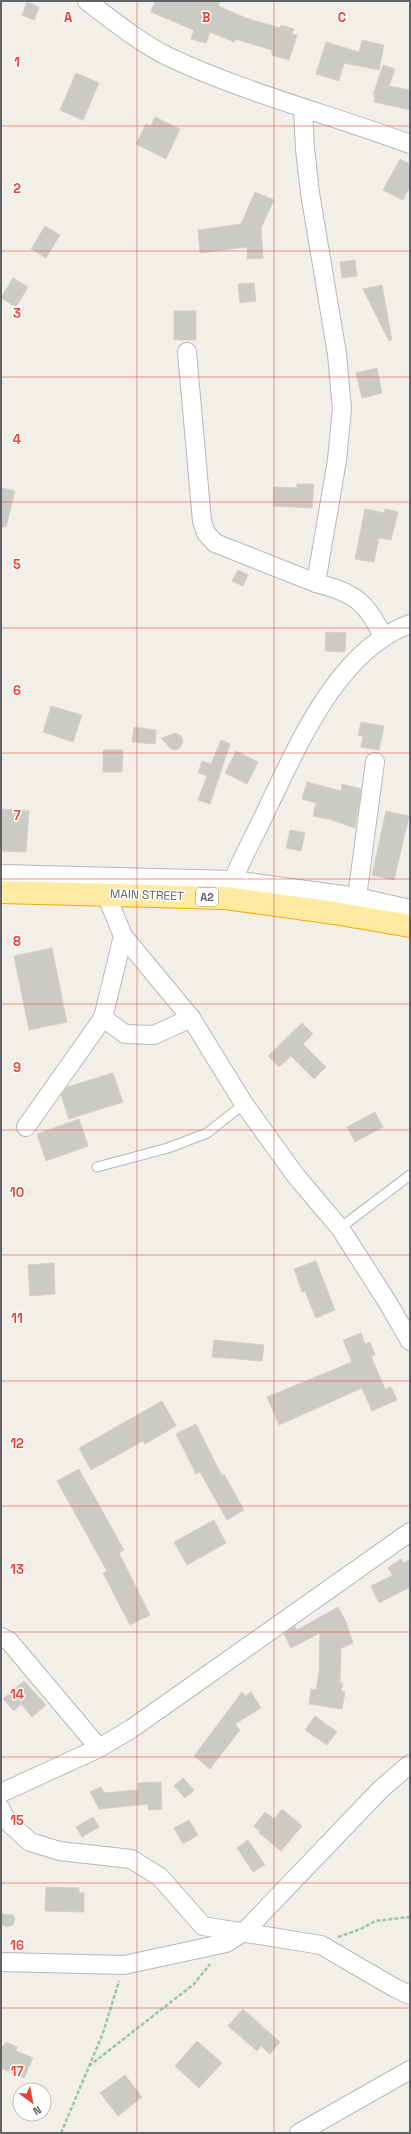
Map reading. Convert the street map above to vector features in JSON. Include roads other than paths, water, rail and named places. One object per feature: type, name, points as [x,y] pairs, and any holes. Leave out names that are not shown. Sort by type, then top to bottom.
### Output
[{"type":"highway","name":"MAIN STREET","points":[[1,892],[106,894],[229,889],[334,913],[410,926]]},
{"type":"street","points":[[87,1],[120,26],[166,55],[212,75],[303,109],[362,126],[410,144]]},
{"type":"street","points":[[303,109],[304,149],[337,354],[342,409],[337,460],[316,583]]},
{"type":"street","points":[[187,352],[202,521],[206,533],[215,543],[316,583],[336,588],[358,598],[372,617],[383,636]]},
{"type":"street","points":[[229,889],[308,726],[347,670],[383,636],[410,624]]},
{"type":"street","points":[[357,897],[375,762]]},
{"type":"street","points":[[1,874],[357,897],[410,909]]},
{"type":"street","points":[[106,894],[123,936],[191,1018],[244,1104],[296,1176],[340,1228],[388,1303],[410,1342]]},
{"type":"street","points":[[26,1127],[103,1018],[123,936]]},
{"type":"street","points":[[103,1018],[125,1034],[154,1035],[191,1018]]},
{"type":"street","points":[[1,1793],[99,1748],[131,1729],[410,1532]]},
{"type":"street","points":[[1,1637],[9,1641],[99,1748]]},
{"type":"street","points":[[1,1962],[124,1965],[226,1943],[245,1932],[382,1790],[410,1764]]},
{"type":"street","points":[[1,1809],[6,1820],[30,1842],[60,1851],[131,1859],[160,1876],[203,1926],[321,1945],[395,1988],[410,1995]]},
{"type":"street","points":[[299,2133],[410,2070]]},
{"type":"lane","points":[[97,1167],[168,1148],[207,1133],[244,1104]]},
{"type":"lane","points":[[340,1228],[410,1174]]}]
